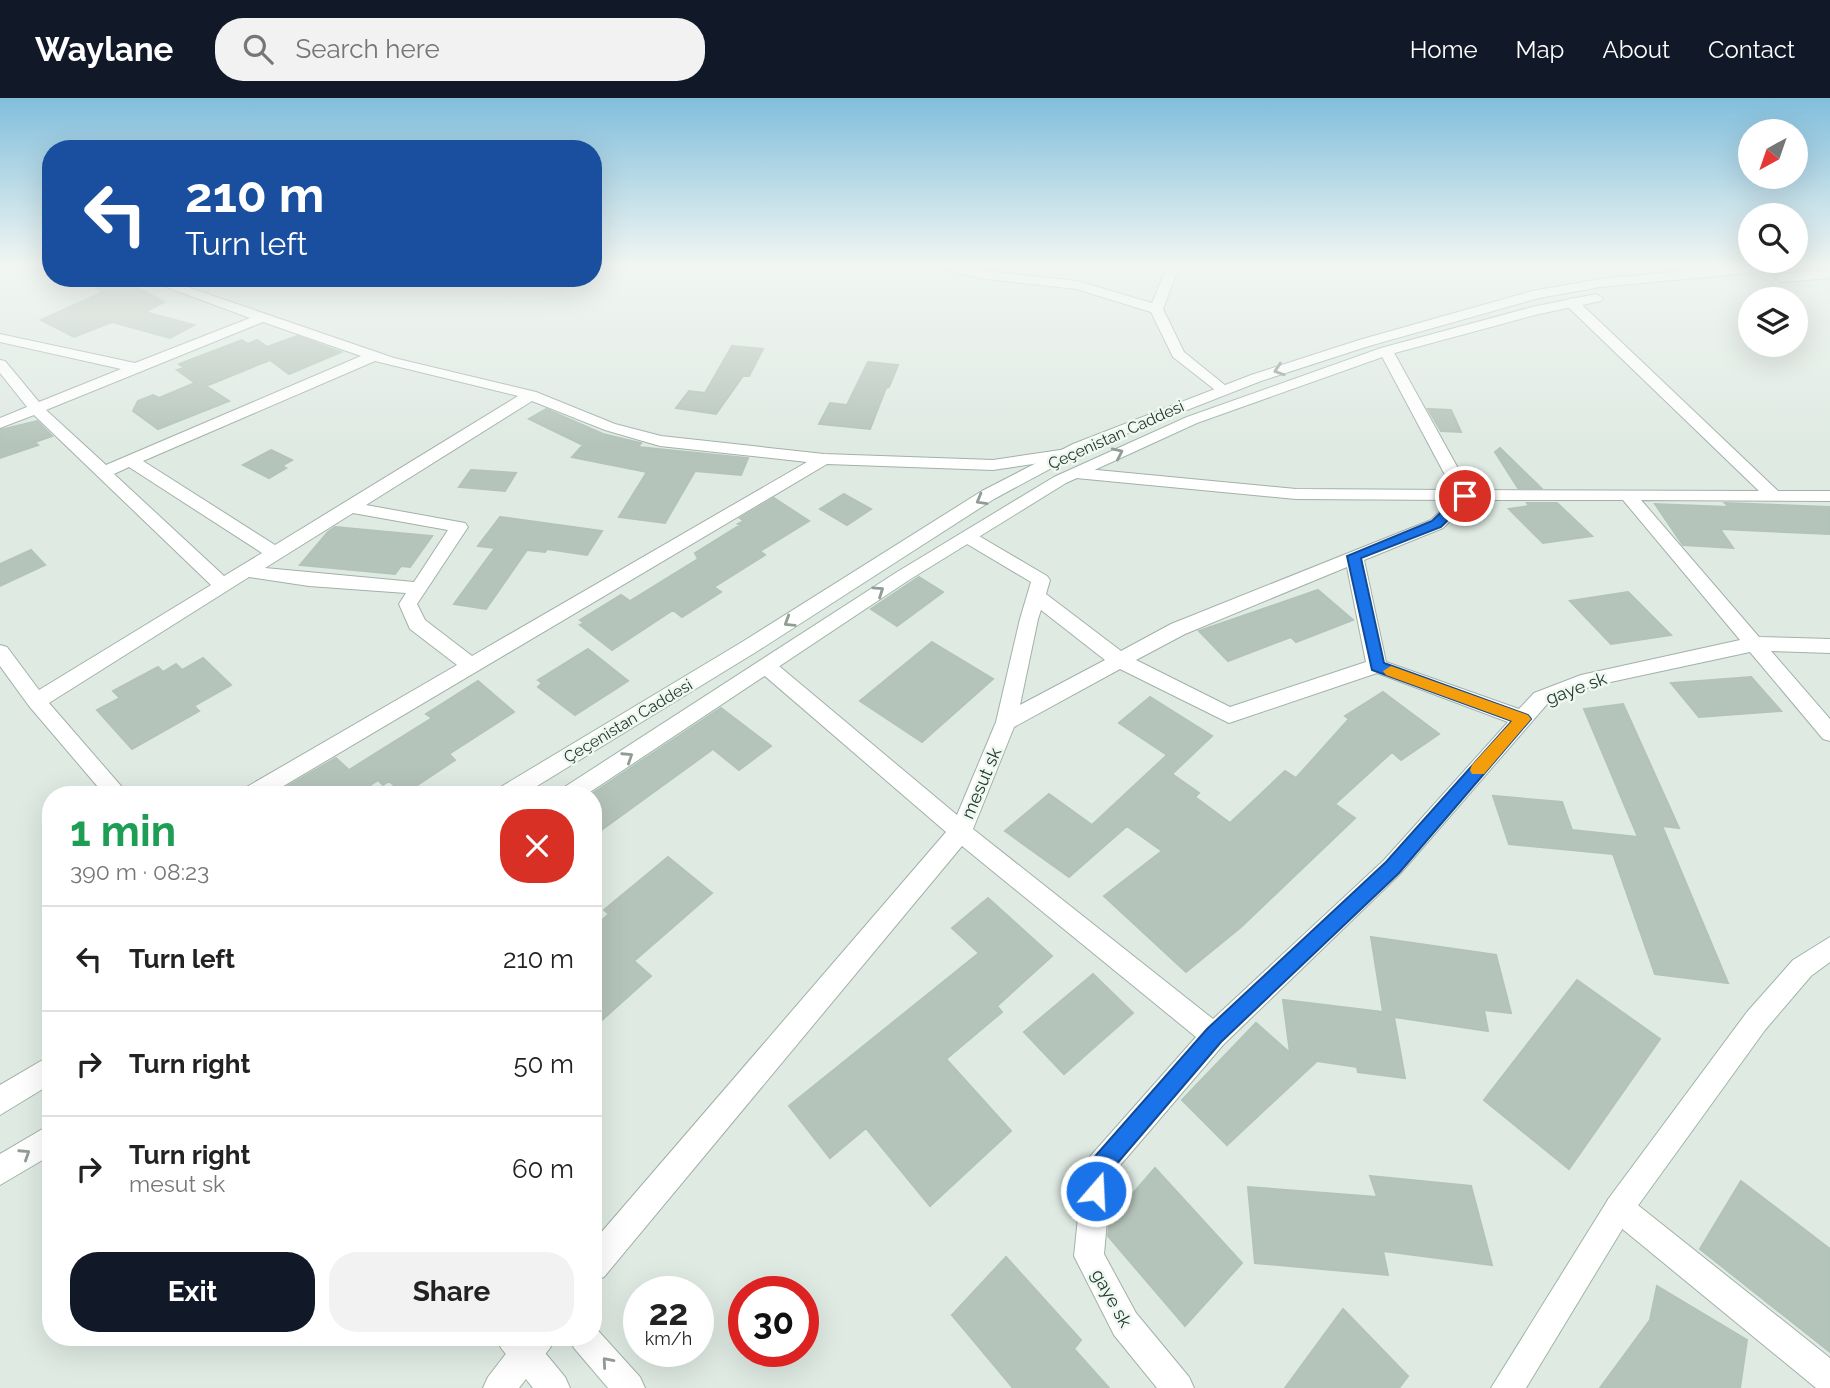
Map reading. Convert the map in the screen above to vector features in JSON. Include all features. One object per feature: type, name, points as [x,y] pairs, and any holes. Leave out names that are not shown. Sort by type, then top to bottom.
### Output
[{"type":"street","points":[[0,423],[245,324]]},
{"type":"street","points":[[283,324],[374,356],[531,396],[610,427],[660,441],[824,459],[993,465],[1067,454]]},
{"type":"street","points":[[1163,324],[1178,354],[1224,390]]},
{"type":"street","name":"Çeçenistan Caddesi","points":[[520,786],[881,565],[944,521],[1067,454],[1224,390],[1423,324]]},
{"type":"street","name":"Çeçenistan Caddesi","points":[[583,786],[903,576],[1076,473],[1192,420],[1387,351],[1488,324]]},
{"type":"street","points":[[1594,324],[1772,494]]},
{"type":"street","points":[[0,338],[136,368]]},
{"type":"street","points":[[1387,351],[1465,496]]},
{"type":"street","points":[[102,473],[374,356]]},
{"type":"street","points":[[0,364],[36,408],[222,585]]},
{"type":"street","points":[[36,701],[531,396]]},
{"type":"street","points":[[267,786],[824,459]]},
{"type":"street","points":[[131,461],[275,553]]},
{"type":"street","points":[[993,465],[1011,483]]},
{"type":"street","points":[[1076,473],[1296,494],[1830,496]]},
{"type":"street","points":[[1006,722],[1178,629],[1437,524],[1465,496]]},
{"type":"street","points":[[1628,496],[1830,733]]},
{"type":"street","points":[[350,507],[459,527],[408,604],[417,624],[471,666]]},
{"type":"street","points":[[968,537],[1041,580],[1036,596],[1120,661],[1229,715],[1377,666],[1523,719]]},
{"type":"street","points":[[1354,556],[1377,666]]},
{"type":"street","points":[[245,571],[309,580],[419,588]]},
{"type":"street","name":"mesut sk","points":[[602,1255],[933,860],[961,832],[1006,722],[1036,596]]},
{"type":"street","name":"gaye sk","points":[[1178,1388],[1125,1324],[1089,1256],[1097,1170],[1214,1036],[1392,867],[1541,698],[1588,680],[1754,644],[1830,646]]},
{"type":"street","points":[[0,653],[36,701],[110,786]]},
{"type":"street","points":[[766,666],[961,832],[1214,1036]]},
{"type":"street","points":[[1507,1388],[1619,1208],[1756,1021],[1802,968],[1830,948]]},
{"type":"street","points":[[0,1101],[42,1074]]},
{"type":"street","points":[[0,1171],[42,1144]]},
{"type":"street","points":[[1619,1208],[1830,1378]]},
{"type":"street","points":[[499,1388],[524,1346]]},
{"type":"street","points":[[528,1346],[554,1388]]},
{"type":"street","points":[[593,1346],[629,1388]]},
{"type":"building","points":[[49,324],[106,324],[74,337]]},
{"type":"building","points":[[120,324],[194,325],[170,338]]},
{"type":"building","points":[[297,336],[341,352],[289,374],[270,360],[206,386],[229,401],[158,429],[133,411],[138,401],[153,395],[159,398],[195,383],[177,370],[184,368],[179,364],[242,340],[248,344],[257,340],[267,347]]},
{"type":"building","points":[[732,346],[763,349],[749,376],[743,376],[716,414],[676,408],[689,391],[705,393]]},
{"type":"building","points":[[868,362],[898,365],[870,429],[819,424],[830,403],[847,405]]},
{"type":"building","points":[[546,409],[603,434],[641,443],[638,447],[748,458],[741,475],[695,471],[665,523],[619,517],[647,472],[572,457],[583,445],[529,419]]},
{"type":"building","points":[[1428,409],[1451,410],[1461,432],[1441,431]]},
{"type":"building","points":[[37,421],[52,436],[35,442],[38,445],[0,458],[0,430]]},
{"type":"building","points":[[1500,448],[1541,488],[1518,488],[1495,452]]},
{"type":"building","points":[[271,450],[292,460],[282,466],[286,468],[269,478],[243,465]]},
{"type":"building","points":[[471,470],[516,473],[505,491],[459,487]]},
{"type":"building","points":[[844,494],[871,509],[847,525],[820,509]]},
{"type":"building","points":[[774,498],[809,521],[760,551],[765,555],[714,587],[721,592],[682,617],[673,610],[612,650],[580,625],[584,623],[580,620],[621,595],[630,601],[698,559],[695,553],[740,525],[738,524],[744,521],[740,518]]},
{"type":"building","points":[[1527,503],[1557,503],[1592,536],[1543,543],[1509,509],[1529,506]]},
{"type":"building","points":[[1725,503],[1830,507],[1830,534],[1720,529],[1733,548],[1683,545],[1655,504],[1729,507]]},
{"type":"building","points":[[500,517],[602,531],[587,555],[547,549],[545,552],[527,550],[486,609],[454,604],[495,548],[478,546]]},
{"type":"building","points":[[335,527],[432,536],[410,567],[401,566],[395,574],[300,565]]},
{"type":"building","points":[[31,550],[45,565],[0,586],[0,564]]},
{"type":"building","points":[[919,577],[943,592],[897,626],[871,609]]},
{"type":"building","points":[[1318,590],[1353,620],[1296,642],[1291,637],[1228,661],[1199,631]]},
{"type":"building","points":[[1628,592],[1671,635],[1611,644],[1570,601]]},
{"type":"building","points":[[932,642],[993,679],[922,742],[860,701]]},
{"type":"building","points":[[588,649],[628,681],[575,715],[538,687],[542,683],[538,680]]},
{"type":"building","points":[[203,658],[231,685],[194,706],[199,711],[132,749],[97,710],[120,698],[113,691],[158,667],[163,672],[176,664],[182,670]]},
{"type":"building","points":[[1751,677],[1781,711],[1699,717],[1671,683]]},
{"type":"building","points":[[478,681],[514,712],[449,754],[455,760],[416,786],[395,786],[389,781],[383,785],[378,780],[369,786],[288,786],[336,758],[349,770],[432,718],[426,714]]},
{"type":"building","points":[[1383,692],[1439,734],[1401,760],[1392,752],[1335,804],[1355,818],[1241,927],[1186,972],[1104,896],[1162,851],[1127,826],[1069,877],[1005,831],[1049,794],[1092,825],[1167,755],[1119,723],[1150,697],[1212,736],[1172,774],[1199,793],[1195,797],[1230,823],[1285,771],[1296,778],[1349,719],[1345,716]]},
{"type":"building","points":[[1623,704],[1679,828],[1662,826],[1728,983],[1655,974],[1613,854],[1509,844],[1493,796],[1562,802],[1572,830],[1638,837],[1584,709]]},
{"type":"building","points":[[721,708],[771,746],[739,770],[713,749],[602,829],[602,787]]},
{"type":"building","points":[[668,857],[712,893],[634,961],[651,976],[602,1020],[602,920],[609,914],[604,910]]},
{"type":"building","points":[[988,898],[1052,956],[997,1006],[1002,1012],[946,1059],[1011,1131],[930,1206],[866,1128],[830,1158],[789,1106],[979,953],[952,928]]},
{"type":"building","points":[[1371,937],[1496,955],[1511,1013],[1484,1010],[1488,1031],[1394,1017],[1405,1078],[1358,1072],[1357,1067],[1317,1061],[1227,1145],[1182,1100],[1256,1023],[1290,1053],[1283,1000],[1383,1012]]},
{"type":"building","points":[[1093,974],[1133,1013],[1064,1074],[1024,1032]]},
{"type":"building","points":[[1577,980],[1660,1039],[1569,1169],[1484,1100]]},
{"type":"building","points":[[1155,1168],[1242,1263],[1185,1326],[1108,1236],[1110,1220]]},
{"type":"building","points":[[1370,1176],[1471,1186],[1492,1265],[1383,1251],[1388,1275],[1255,1263],[1248,1187],[1377,1197]]},
{"type":"building","points":[[1741,1181],[1830,1249],[1830,1352],[1700,1249]]},
{"type":"building","points":[[1006,1257],[1081,1340],[1074,1349],[1109,1388],[1013,1388],[952,1315]]},
{"type":"building","points":[[1657,1286],[1747,1340],[1740,1388],[1600,1388],[1650,1320]]},
{"type":"building","points":[[1343,1309],[1408,1376],[1399,1388],[1285,1388]]},
{"type":"slow traffic","points":[[1391,671],[1523,719],[1478,770]]},
{"type":"route","points":[[1096,1191],[1097,1170],[1214,1036],[1392,867],[1523,719],[1377,666],[1354,556],[1437,524],[1465,496]]}]
